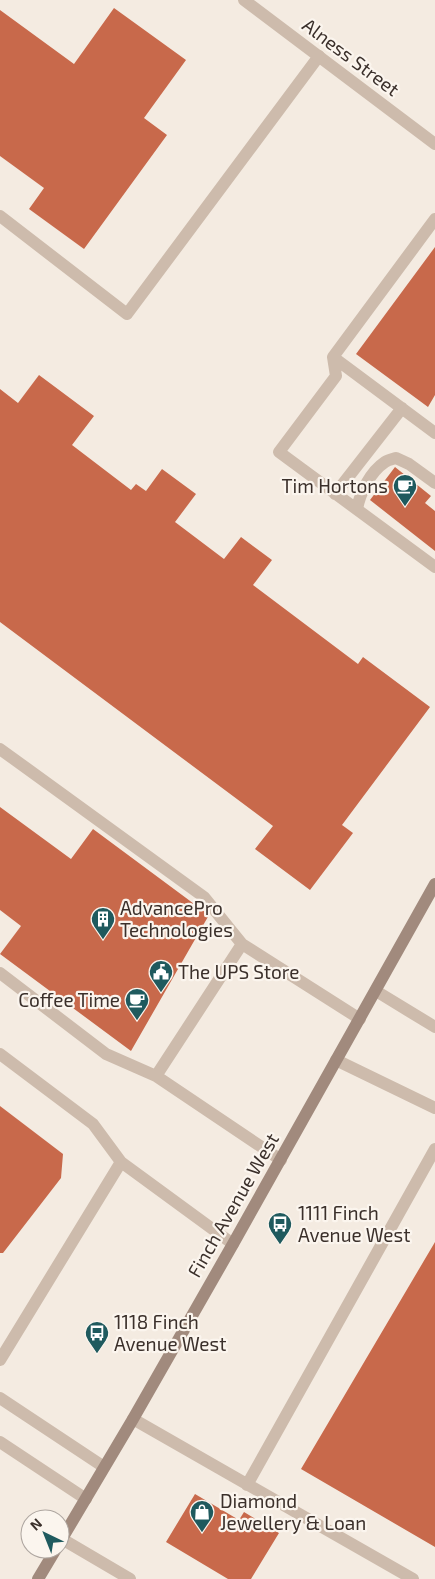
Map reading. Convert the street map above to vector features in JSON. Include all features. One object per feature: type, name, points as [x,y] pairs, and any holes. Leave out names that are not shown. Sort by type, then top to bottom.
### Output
[{"type":"main road","name":"Finch Avenue West","points":[[70,1525],[281,1160],[435,884]]},
{"type":"main road","name":"Finch Avenue West","points":[[38,1579],[50,1559]]},
{"type":"street","name":"Alness Street","points":[[244,0],[435,144]]},
{"type":"street","points":[[0,216],[127,314],[319,56]]},
{"type":"street","points":[[435,219],[333,357],[336,376],[279,452],[435,567]]},
{"type":"street","points":[[333,357],[435,433]]},
{"type":"street","points":[[336,494],[402,408]]},
{"type":"street","points":[[357,510],[364,489],[373,474],[385,461],[396,458],[435,483]]},
{"type":"street","points":[[0,749],[204,897],[242,944],[360,1019]]},
{"type":"street","points":[[156,1076],[242,944]]},
{"type":"street","points":[[0,973],[106,1054],[156,1076],[281,1160]]},
{"type":"street","points":[[376,991],[435,1027]]},
{"type":"street","points":[[0,1054],[93,1124],[121,1162],[233,1244]]},
{"type":"street","points":[[336,1060],[435,1108]]},
{"type":"street","points":[[247,1484],[435,1149]]},
{"type":"street","points":[[0,1360],[121,1162]]},
{"type":"street","points":[[0,1398],[104,1467]]},
{"type":"street","points":[[133,1419],[413,1579]]},
{"type":"street","points":[[0,1442],[86,1499]]},
{"type":"street","points":[[70,1549],[130,1579]]},
{"type":"building","points":[[114,8],[186,60],[144,118],[167,135],[84,249],[29,209],[44,188],[0,156],[0,10],[74,64]]},
{"type":"building","points":[[435,247],[435,395],[428,407],[356,354]]},
{"type":"building","points":[[39,375],[94,416],[72,445],[131,490],[136,484],[146,491],[162,469],[196,494],[175,522],[224,559],[241,537],[272,560],[253,585],[358,664],[363,657],[430,707],[342,825],[353,833],[310,890],[255,849],[273,826],[0,622],[0,389],[18,403]]},
{"type":"building","name":"Tim Hortons","points":[[395,467],[431,496],[425,503],[435,511],[435,551],[370,500]]},
{"type":"building","name":"AdvancePro Technologies","points":[[0,807],[71,859],[93,829],[209,915],[131,1051],[0,954],[21,926],[0,910]]},
{"type":"building","points":[[0,1106],[63,1154],[61,1178],[3,1253],[0,1253]]},
{"type":"building","points":[[435,1242],[435,1547],[301,1469]]},
{"type":"building","points":[[195,1494],[239,1520],[244,1512],[279,1533],[251,1579],[228,1579],[166,1542]]},
{"type":"place","name":"Tim Hortons","points":[[405,507]]},
{"type":"place","name":"AdvancePro Technologies","points":[[103,940]]},
{"type":"place","name":"The UPS Store","points":[[161,993]]},
{"type":"place","name":"Coffee Time","points":[[137,1021]]},
{"type":"place","name":"1111 Finch Avenue West","points":[[280,1245]]},
{"type":"place","name":"1118 Finch Avenue West","points":[[97,1354]]},
{"type":"place","name":"Diamond Jewellery & Loan","points":[[202,1533]]}]
